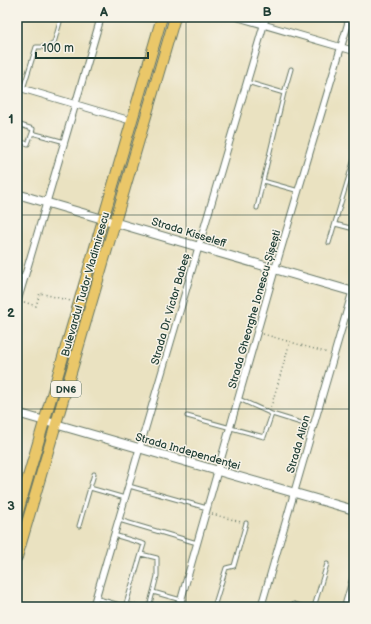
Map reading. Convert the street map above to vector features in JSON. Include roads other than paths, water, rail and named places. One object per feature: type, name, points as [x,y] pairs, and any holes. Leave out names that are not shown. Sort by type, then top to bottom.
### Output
[{"type":"main road","name":"Bulevardul Tudor Vladimirescu","points":[[17,515],[162,17]]},
{"type":"main road","name":"Bulevardul Tudor Vladimirescu","points":[[17,557],[175,17]]},
{"type":"street","points":[[17,302],[102,17]]},
{"type":"street","points":[[237,17],[354,51]]},
{"type":"street","name":"Strada Dr. Victor Babeș","points":[[93,607],[266,17]]},
{"type":"street","name":"Strada Gheorghe Ionescu-Șișești","points":[[180,605],[257,332],[350,17]]},
{"type":"street","points":[[20,88],[132,121]]},
{"type":"street","name":"Strada Kisseleff","points":[[17,194],[353,290]]},
{"type":"street","name":"Strada Alion","points":[[261,607],[353,290]]},
{"type":"street","name":"Strada Independenței","points":[[17,413],[354,510]]},
{"type":"street","points":[[345,607],[354,576]]},
{"type":"lane","points":[[20,88],[36,47],[48,47],[54,43],[60,22],[57,17]]},
{"type":"lane","points":[[258,208],[290,69]]},
{"type":"lane","points":[[247,82],[284,93]]},
{"type":"lane","points":[[17,124],[33,129],[28,144],[22,142],[17,155]]},
{"type":"lane","points":[[32,133],[65,142]]},
{"type":"lane","points":[[330,243],[354,159]]},
{"type":"lane","points":[[263,181],[299,191]]},
{"type":"lane","points":[[335,224],[354,229]]},
{"type":"lane","points":[[17,276],[25,278]]},
{"type":"lane","points":[[238,399],[271,414],[314,427]]},
{"type":"lane","points":[[187,416],[264,437],[271,414]]},
{"type":"lane","points":[[79,526],[94,474]]},
{"type":"lane","points":[[128,486],[206,510]]},
{"type":"lane","points":[[90,488],[125,498]]},
{"type":"lane","points":[[119,520],[197,543]]},
{"type":"lane","points":[[214,607],[226,568],[234,566],[246,523]]},
{"type":"lane","points":[[114,535],[144,544],[126,604]]},
{"type":"lane","points":[[141,554],[157,558],[157,576],[149,607]]},
{"type":"lane","points":[[314,607],[327,564]]},
{"type":"lane","points":[[153,592],[180,605]]},
{"type":"lane","points":[[95,598],[120,606],[126,604],[138,607]]},
{"type":"lane","points":[[294,607],[294,604],[304,607]]}]
